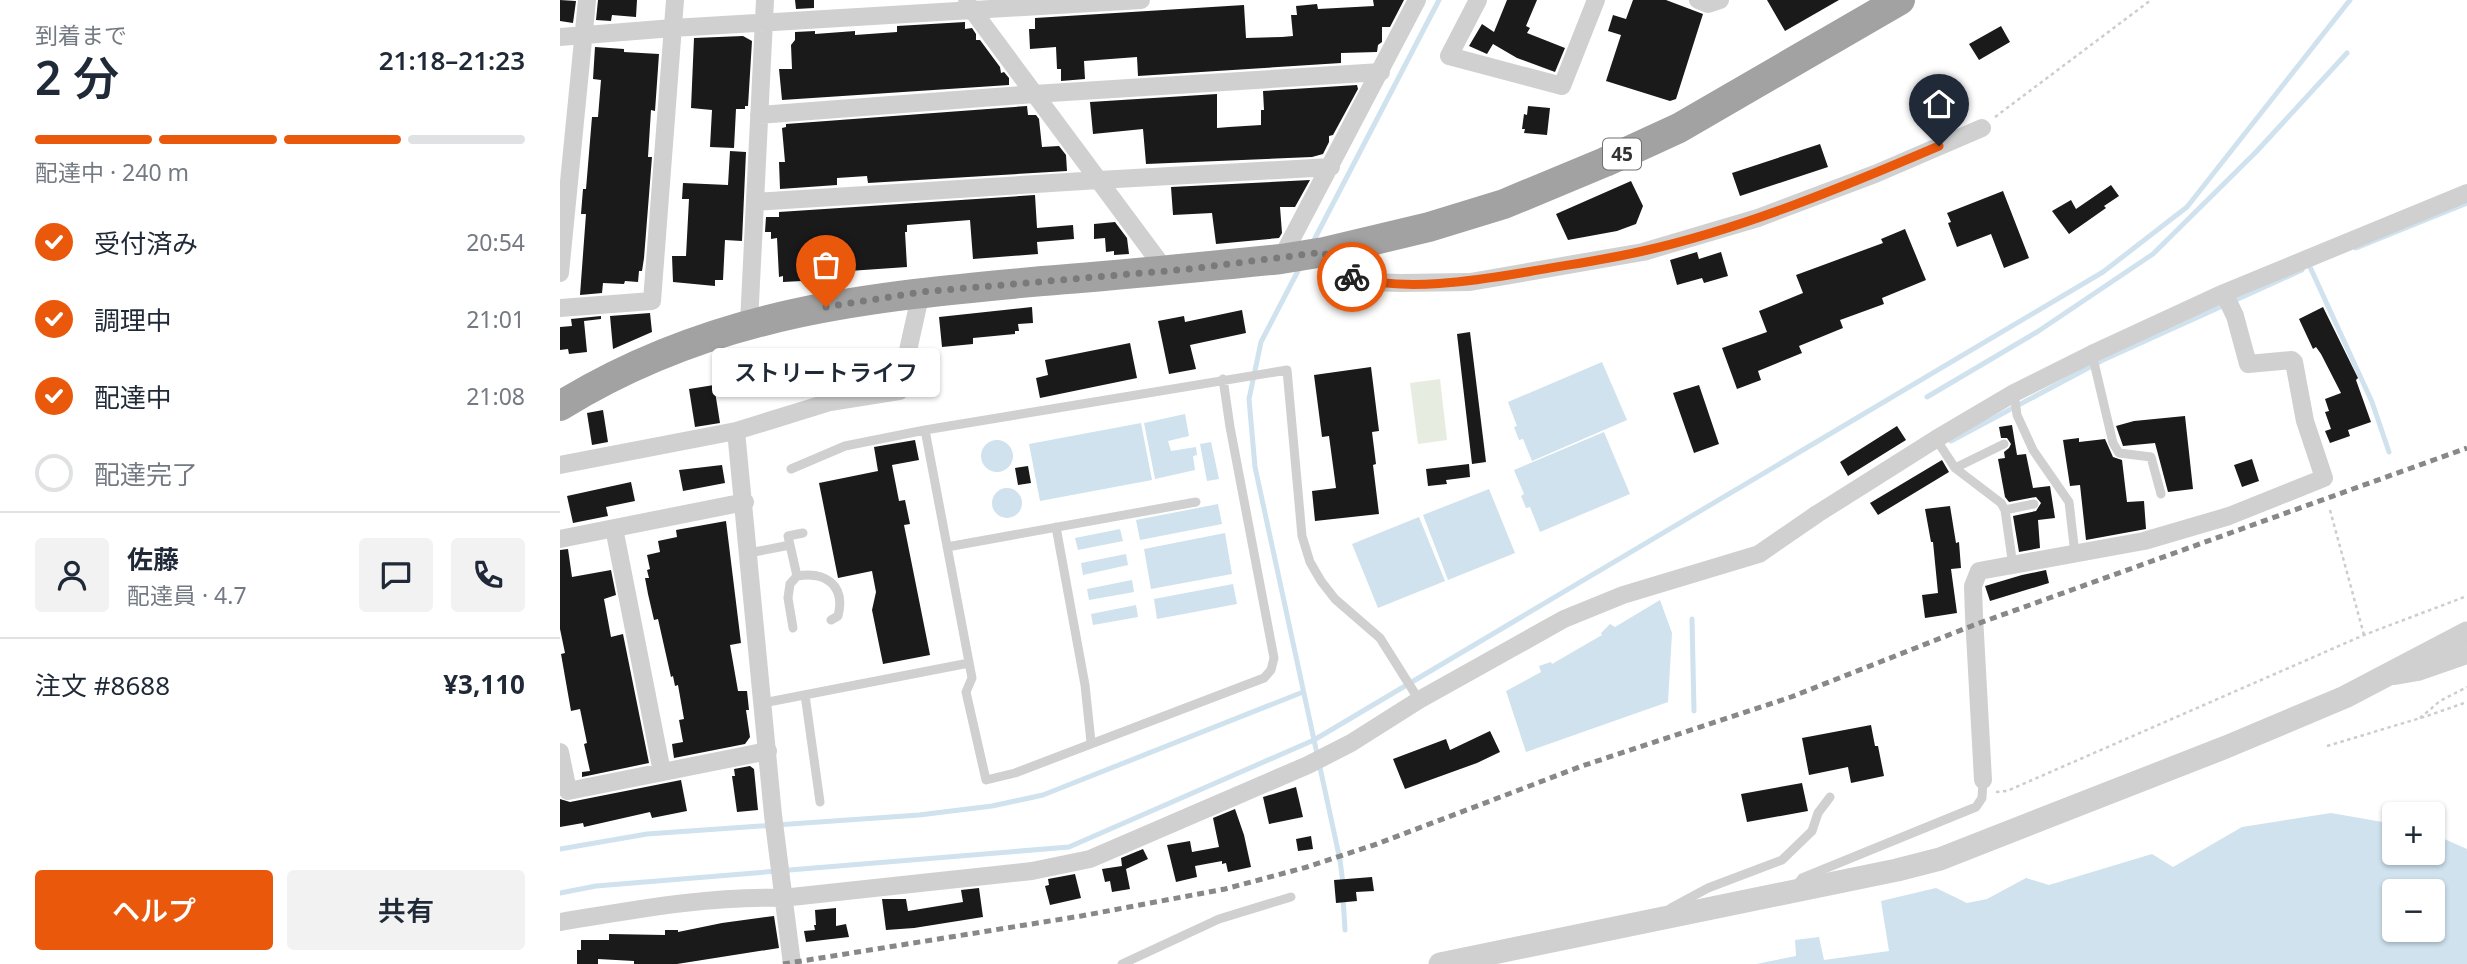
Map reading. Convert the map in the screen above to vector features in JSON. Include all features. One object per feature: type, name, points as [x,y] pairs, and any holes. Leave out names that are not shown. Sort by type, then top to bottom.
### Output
[{"type":"highway","name":"45","points":[[560,406],[651,358],[749,323],[849,302],[921,292],[1166,271],[1305,255],[1429,227],[1504,204],[1679,128],[1900,0]]},
{"type":"street","points":[[560,273],[587,0]]},
{"type":"street","points":[[560,308],[652,301],[675,0]]},
{"type":"street","points":[[749,323],[765,0]]},
{"type":"street","points":[[560,37],[764,24],[968,5],[1141,0]]},
{"type":"street","points":[[1417,0],[1331,167],[1305,255],[1331,263],[1351,276],[1369,282],[1470,282],[1643,251],[1758,218],[1875,174],[1982,128]]},
{"type":"street","points":[[1478,0],[1449,56],[1562,86],[1596,0]]},
{"type":"street","points":[[1698,0],[1708,4],[1720,0]]},
{"type":"street","points":[[968,5],[1166,271]]},
{"type":"street","points":[[759,115],[1381,72]]},
{"type":"street","points":[[755,202],[1331,167]]},
{"type":"street","points":[[560,922],[659,905],[745,897],[782,898],[1032,871],[1090,859],[1326,756],[1419,700],[1564,619],[1623,594],[1759,554],[1936,439],[2014,393],[2092,355],[2227,300],[2467,193]]},
{"type":"street","points":[[560,465],[736,431],[830,402],[899,391],[921,292]]},
{"type":"street","points":[[1983,780],[1973,586],[1979,571],[2144,541],[2229,516],[2324,478],[2305,421],[2294,362],[2248,364],[2227,300]]},
{"type":"street","points":[[736,431],[773,815],[792,964]]},
{"type":"street","points":[[560,539],[744,502]]},
{"type":"street","points":[[614,528],[662,772]]},
{"type":"street","points":[[1440,964],[1940,859],[2226,747],[2345,697],[2467,633]]},
{"type":"street","points":[[2378,680],[2418,672],[2467,654]]},
{"type":"street","points":[[560,752],[568,791],[768,751]]},
{"type":"lane","points":[[2092,355],[2113,443],[2119,453],[2151,457],[2161,494]]},
{"type":"lane","points":[[791,469],[845,446],[925,430],[1287,370],[1302,536],[1310,562],[1335,599],[1380,638],[1419,700]]},
{"type":"lane","points":[[925,430],[972,678],[966,692],[986,780],[1015,773],[1264,678],[1271,670],[1274,658],[1223,379]]},
{"type":"lane","points":[[2014,393],[2017,415],[2036,456],[2069,502],[2075,554]]},
{"type":"lane","points":[[1936,439],[1955,468],[2001,503],[2005,510],[2013,565]]},
{"type":"lane","points":[[1955,468],[2004,444]]},
{"type":"lane","points":[[947,547],[1196,502]]},
{"type":"lane","points":[[2005,510],[2034,504]]},
{"type":"lane","points":[[1056,527],[1085,685],[1091,743]]},
{"type":"lane","points":[[797,576],[788,536],[803,533]]},
{"type":"lane","points":[[749,553],[790,545]]},
{"type":"lane","points":[[793,628],[788,598],[790,584],[797,576],[820,576],[833,583],[841,605],[838,616],[831,620]]},
{"type":"lane","points":[[763,703],[969,663]]},
{"type":"lane","points":[[805,695],[820,802]]},
{"type":"lane","points":[[1790,892],[1802,878],[1976,807],[1982,798],[1983,780]]},
{"type":"lane","points":[[1645,922],[1708,888],[1782,860],[1812,831],[1818,813],[1830,797]]},
{"type":"lane","points":[[1122,964],[1219,919],[1291,897]]},
{"type":"path","points":[[1982,128],[2151,0]]},
{"type":"path","points":[[2330,510],[2364,635]]},
{"type":"path","points":[[1983,780],[1996,792],[2007,791],[2364,635],[2467,596]]},
{"type":"path","points":[[2419,719],[2440,701],[2467,687]]},
{"type":"path","points":[[2327,746],[2467,702]]},
{"type":"shaded area","points":[[1440,379],[1447,440],[1418,444],[1410,383]]},
{"type":"water","points":[[1602,362],[1627,420],[1532,461],[1523,439],[1519,440],[1508,402]]},
{"type":"water","points":[[1185,414],[1189,436],[1168,441],[1171,451],[1196,447],[1197,455],[1193,456],[1195,470],[1155,479],[1144,423]]},
{"type":"water","points":[[1141,423],[1152,480],[1040,501],[1029,444]]},
{"type":"water","points":[[1604,432],[1630,494],[1540,532],[1530,507],[1526,508],[1521,496],[1524,494],[1514,470]]},
{"type":"water","points":[[997,440],[1008,445],[1013,456],[1008,467],[997,472],[986,467],[981,456],[986,445]]},
{"type":"water","points":[[1211,442],[1219,479],[1207,481],[1200,444]]},
{"type":"water","points":[[1007,488],[1018,492],[1022,503],[1018,514],[1007,518],[996,514],[992,503],[996,492]]},
{"type":"water","points":[[1489,489],[1515,553],[1448,580],[1423,515]]},
{"type":"water","points":[[1218,504],[1222,524],[1140,540],[1136,520]]},
{"type":"water","points":[[1419,517],[1445,581],[1378,608],[1352,544]]},
{"type":"water","points":[[1120,529],[1123,541],[1078,550],[1075,538]]},
{"type":"water","points":[[1225,533],[1232,574],[1151,589],[1144,549]]},
{"type":"water","points":[[1126,554],[1128,565],[1083,575],[1081,563]]},
{"type":"water","points":[[1132,580],[1134,592],[1089,600],[1087,589]]},
{"type":"water","points":[[1233,584],[1237,604],[1157,619],[1154,599]]},
{"type":"water","points":[[1660,600],[1672,633],[1668,702],[1526,752],[1506,691],[1541,672],[1539,666],[1551,662],[1552,664],[1602,635],[1610,624],[1615,627]]},
{"type":"water","points":[[1136,605],[1138,617],[1093,625],[1091,614]]},
{"type":"water","points":[[2331,813],[2382,822],[2382,865],[2445,865],[2445,839],[2467,849],[2467,964],[1756,964],[1796,956],[1795,940],[1819,937],[1824,960],[1889,951],[1881,901],[1936,888],[1967,903],[1987,899],[2026,878],[2049,885],[2152,854],[2173,867],[2242,827]]},
{"type":"building","points":[[560,0],[576,1],[573,23],[560,21]]},
{"type":"building","points":[[598,0],[637,0],[636,17],[612,15],[611,21],[596,20]]},
{"type":"building","points":[[795,0],[814,0],[814,8],[796,9]]},
{"type":"building","points":[[1373,0],[1404,0],[1390,27],[1382,27],[1382,42],[1378,45],[1377,52],[1341,53],[1341,63],[1138,76],[1137,57],[1084,61],[1085,79],[1061,81],[1061,69],[1057,69],[1056,47],[1030,49],[1029,29],[1035,29],[1035,18],[1244,5],[1246,38],[1282,37],[1293,36],[1291,15],[1297,15],[1296,6],[1317,4],[1318,9],[1374,6]]},
{"type":"building","points":[[1507,0],[1537,0],[1526,26],[1530,28],[1527,33],[1565,48],[1555,72],[1517,58],[1493,44],[1487,54],[1469,46],[1482,24],[1494,32]]},
{"type":"building","points":[[1633,0],[1666,0],[1703,14],[1676,99],[1670,101],[1606,81],[1621,35],[1608,31],[1613,15],[1626,19]]},
{"type":"building","points":[[1767,0],[1839,0],[1785,31]]},
{"type":"building","points":[[965,22],[965,29],[972,28],[976,40],[980,40],[1000,67],[1001,73],[1004,72],[1009,78],[1009,85],[782,100],[779,69],[792,69],[791,45],[795,40],[795,32],[815,31],[815,34],[855,31],[855,35],[897,32],[897,26]]},
{"type":"building","points":[[2001,26],[2010,42],[1979,60],[1969,44]]},
{"type":"building","points":[[743,36],[752,41],[748,106],[745,106],[745,109],[736,109],[734,148],[710,147],[712,110],[691,108],[694,38]]},
{"type":"building","points":[[595,47],[659,54],[655,111],[651,110],[648,157],[652,157],[642,271],[639,271],[638,282],[603,283],[602,293],[580,295],[586,214],[581,214],[583,189],[586,189],[592,117],[598,117],[601,80],[593,79]]},
{"type":"building","points":[[1357,85],[1358,89],[1333,135],[1329,136],[1323,154],[1312,157],[1146,164],[1143,129],[1093,134],[1090,102],[1217,94],[1217,128],[1261,125],[1261,110],[1264,110],[1263,91]]},
{"type":"building","points":[[1027,106],[1028,115],[1036,115],[1039,119],[1042,147],[1059,146],[1066,155],[1067,171],[868,183],[867,176],[837,178],[837,185],[780,189],[779,162],[785,162],[782,128],[786,127],[786,124]]},
{"type":"building","points":[[1528,106],[1550,108],[1547,135],[1524,133],[1524,114],[1527,115]]},
{"type":"building","points":[[1820,144],[1828,167],[1740,196],[1732,173]]},
{"type":"building","points":[[730,151],[746,152],[742,241],[725,240],[723,280],[715,280],[715,286],[673,282],[672,256],[686,256],[689,199],[682,199],[683,183],[728,185]]},
{"type":"building","points":[[1310,180],[1295,207],[1280,207],[1282,233],[1279,238],[1216,244],[1212,213],[1173,215],[1171,187]]},
{"type":"building","points":[[1631,181],[1643,206],[1636,224],[1617,231],[1568,240],[1556,214]]},
{"type":"building","points":[[2111,185],[2119,196],[2069,234],[2052,211],[2071,200],[2076,209]]},
{"type":"building","points":[[2003,191],[2029,258],[2004,268],[1991,234],[1957,247],[1947,213]]},
{"type":"building","points":[[1035,195],[1037,228],[1073,225],[1074,239],[1037,242],[1038,254],[973,259],[970,220],[907,225],[907,267],[849,271],[850,278],[834,279],[832,262],[801,264],[802,281],[783,282],[783,276],[779,277],[777,238],[771,239],[771,232],[765,232],[766,217],[779,217],[779,212]]},
{"type":"building","points":[[1115,222],[1127,238],[1129,254],[1114,255],[1114,251],[1106,252],[1105,238],[1094,239],[1094,224]]},
{"type":"building","points":[[1905,229],[1926,280],[1882,298],[1884,304],[1840,320],[1843,328],[1799,346],[1802,353],[1758,371],[1761,380],[1737,389],[1722,348],[1767,332],[1759,311],[1803,293],[1796,275],[1883,243],[1881,239]]},
{"type":"building","points":[[1697,252],[1699,259],[1721,252],[1728,276],[1704,283],[1702,278],[1677,285],[1670,260]]},
{"type":"building","points":[[1032,307],[1033,323],[1018,324],[1019,331],[1015,331],[1015,334],[973,338],[973,344],[942,347],[939,317]]},
{"type":"building","points":[[2323,307],[2358,378],[2356,380],[2371,422],[2348,430],[2350,436],[2330,443],[2325,431],[2331,429],[2325,412],[2329,411],[2325,399],[2341,393],[2321,354],[2316,347],[2313,349],[2299,319]]},
{"type":"building","points":[[1242,310],[1246,333],[1190,345],[1196,369],[1169,374],[1158,321],[1184,316],[1185,322]]},
{"type":"building","points":[[650,313],[652,332],[613,349],[610,316]]},
{"type":"building","points":[[601,316],[601,319],[584,321],[587,352],[569,354],[568,349],[560,350],[560,327],[572,326],[571,319]]},
{"type":"building","points":[[1470,332],[1486,462],[1472,464],[1457,334]]},
{"type":"building","points":[[1130,343],[1137,378],[1040,398],[1036,378],[1048,375],[1045,360]]},
{"type":"building","points":[[1371,367],[1379,431],[1372,432],[1379,514],[1315,521],[1312,491],[1336,488],[1329,436],[1322,437],[1314,375]]},
{"type":"building","points":[[714,385],[720,423],[695,427],[689,389]]},
{"type":"building","points":[[1699,385],[1719,444],[1694,453],[1673,393]]},
{"type":"building","points":[[603,410],[608,442],[592,445],[587,413]]},
{"type":"building","points":[[2185,416],[2193,489],[2168,492],[2155,443],[2123,446],[2116,426],[2134,421]]},
{"type":"building","points":[[2012,425],[2017,455],[2026,454],[2033,488],[2050,486],[2055,518],[2038,520],[2040,548],[2019,552],[2013,516],[2036,511],[2041,503],[2036,497],[2009,502],[2005,497],[1998,459],[2005,458],[2004,452],[2011,444],[2007,438],[2001,438],[1999,427]]},
{"type":"building","points":[[1897,426],[1906,440],[1848,476],[1840,462]]},
{"type":"building","points":[[2079,438],[2079,442],[2105,439],[2113,457],[2122,460],[2127,502],[2144,501],[2146,529],[2086,540],[2080,485],[2070,486],[2063,440]]},
{"type":"building","points":[[915,440],[919,460],[892,465],[899,501],[905,500],[910,524],[904,525],[930,655],[883,664],[872,610],[876,592],[872,571],[838,578],[819,483],[878,471],[874,447]]},
{"type":"building","points":[[2252,459],[2259,481],[2242,487],[2234,465]]},
{"type":"building","points":[[1942,460],[1949,472],[1878,515],[1870,503]]},
{"type":"building","points":[[1469,464],[1470,477],[1428,486],[1426,469]]},
{"type":"building","points":[[722,465],[725,483],[683,491],[679,470]]},
{"type":"building","points":[[1028,466],[1031,483],[1018,485],[1015,468]]},
{"type":"building","points":[[631,482],[635,501],[606,507],[608,516],[573,523],[567,496]]},
{"type":"building","points":[[1950,506],[1956,543],[1959,542],[1961,568],[1951,569],[1957,613],[1925,618],[1922,595],[1938,593],[1933,542],[1925,509]]},
{"type":"building","points":[[726,521],[741,643],[730,645],[738,691],[747,691],[749,710],[746,710],[750,737],[745,744],[674,758],[672,744],[683,742],[679,720],[684,719],[678,685],[675,686],[673,676],[671,677],[658,619],[654,620],[648,594],[645,578],[649,578],[647,570],[650,569],[647,555],[660,552],[658,541],[677,537],[676,530]]},
{"type":"building","points":[[568,549],[572,577],[611,570],[616,595],[604,599],[611,637],[623,634],[649,763],[582,777],[582,772],[590,771],[584,744],[587,743],[580,709],[571,711],[561,654],[565,653],[560,629],[560,550]]},
{"type":"building","points":[[2046,570],[2049,583],[1990,601],[1985,586]]},
{"type":"building","points":[[1871,725],[1884,776],[1851,783],[1848,767],[1809,775],[1802,738]]},
{"type":"building","points":[[1490,731],[1500,752],[1405,789],[1393,759],[1446,739],[1450,750]]},
{"type":"building","points":[[750,766],[754,769],[758,810],[737,812],[732,776],[735,776],[734,769]]},
{"type":"building","points":[[681,780],[687,811],[652,818],[650,812],[584,827],[583,823],[560,827],[560,799],[570,802]]},
{"type":"building","points":[[1802,783],[1808,811],[1747,822],[1741,794]]},
{"type":"building","points":[[1296,787],[1303,817],[1269,824],[1263,797]]},
{"type":"building","points":[[1235,809],[1251,867],[1228,872],[1226,863],[1222,864],[1222,861],[1195,866],[1197,877],[1176,882],[1167,845],[1190,841],[1192,852],[1219,847],[1213,818]]},
{"type":"building","points":[[1311,836],[1313,849],[1298,851],[1296,839]]},
{"type":"building","points":[[1143,849],[1148,859],[1126,869],[1130,889],[1112,892],[1110,881],[1105,882],[1102,869],[1122,866],[1121,858]]},
{"type":"building","points":[[1075,874],[1081,898],[1050,905],[1045,886],[1049,885],[1048,879]]},
{"type":"building","points":[[1372,877],[1374,891],[1356,892],[1357,901],[1336,903],[1334,880]]},
{"type":"building","points":[[979,888],[983,917],[886,930],[882,899],[906,899],[908,911],[963,902],[961,890]]},
{"type":"building","points":[[836,908],[836,926],[846,924],[849,937],[806,942],[804,931],[815,930],[815,910]]},
{"type":"building","points":[[774,916],[779,948],[677,964],[634,964],[634,961],[598,959],[598,964],[577,964],[577,950],[581,950],[581,940],[609,940],[609,934],[665,935],[665,930],[678,932]]},
{"type":"waterway","points":[[1313,242],[1439,0]]},
{"type":"waterway","points":[[560,893],[596,886],[1069,847],[1314,740],[2103,272],[2187,207],[2350,0]]},
{"type":"waterway","points":[[1927,397],[2037,332],[2153,254],[2256,152],[2347,53]]},
{"type":"waterway","points":[[2356,248],[2467,203]]},
{"type":"waterway","points":[[1300,267],[1261,342],[1249,399],[1255,467],[1343,884]]},
{"type":"waterway","points":[[2310,267],[2372,402],[2389,452]]},
{"type":"waterway","points":[[1951,441],[2103,360],[2302,270]]},
{"type":"waterway","points":[[1692,619],[1694,711]]},
{"type":"waterway","points":[[560,849],[647,834],[919,815],[992,806],[1043,795],[1303,692]]},
{"type":"waterway","points":[[1343,897],[1345,930]]},
{"type":"railway","points":[[783,964],[1081,916],[1225,889],[1307,867],[1377,844],[1582,766],[1791,697],[1974,625],[2467,448]]},
{"type":"way so far","points":[[826,307],[921,292],[1189,269],[1324,252],[1331,263],[1352,277]]},
{"type":"place","name":"ストリートライフ","points":[[826,307]]},
{"type":"route","points":[[1352,277],[1369,282],[1470,282],[1643,251],[1758,218],[1875,174],[1939,146]]}]
